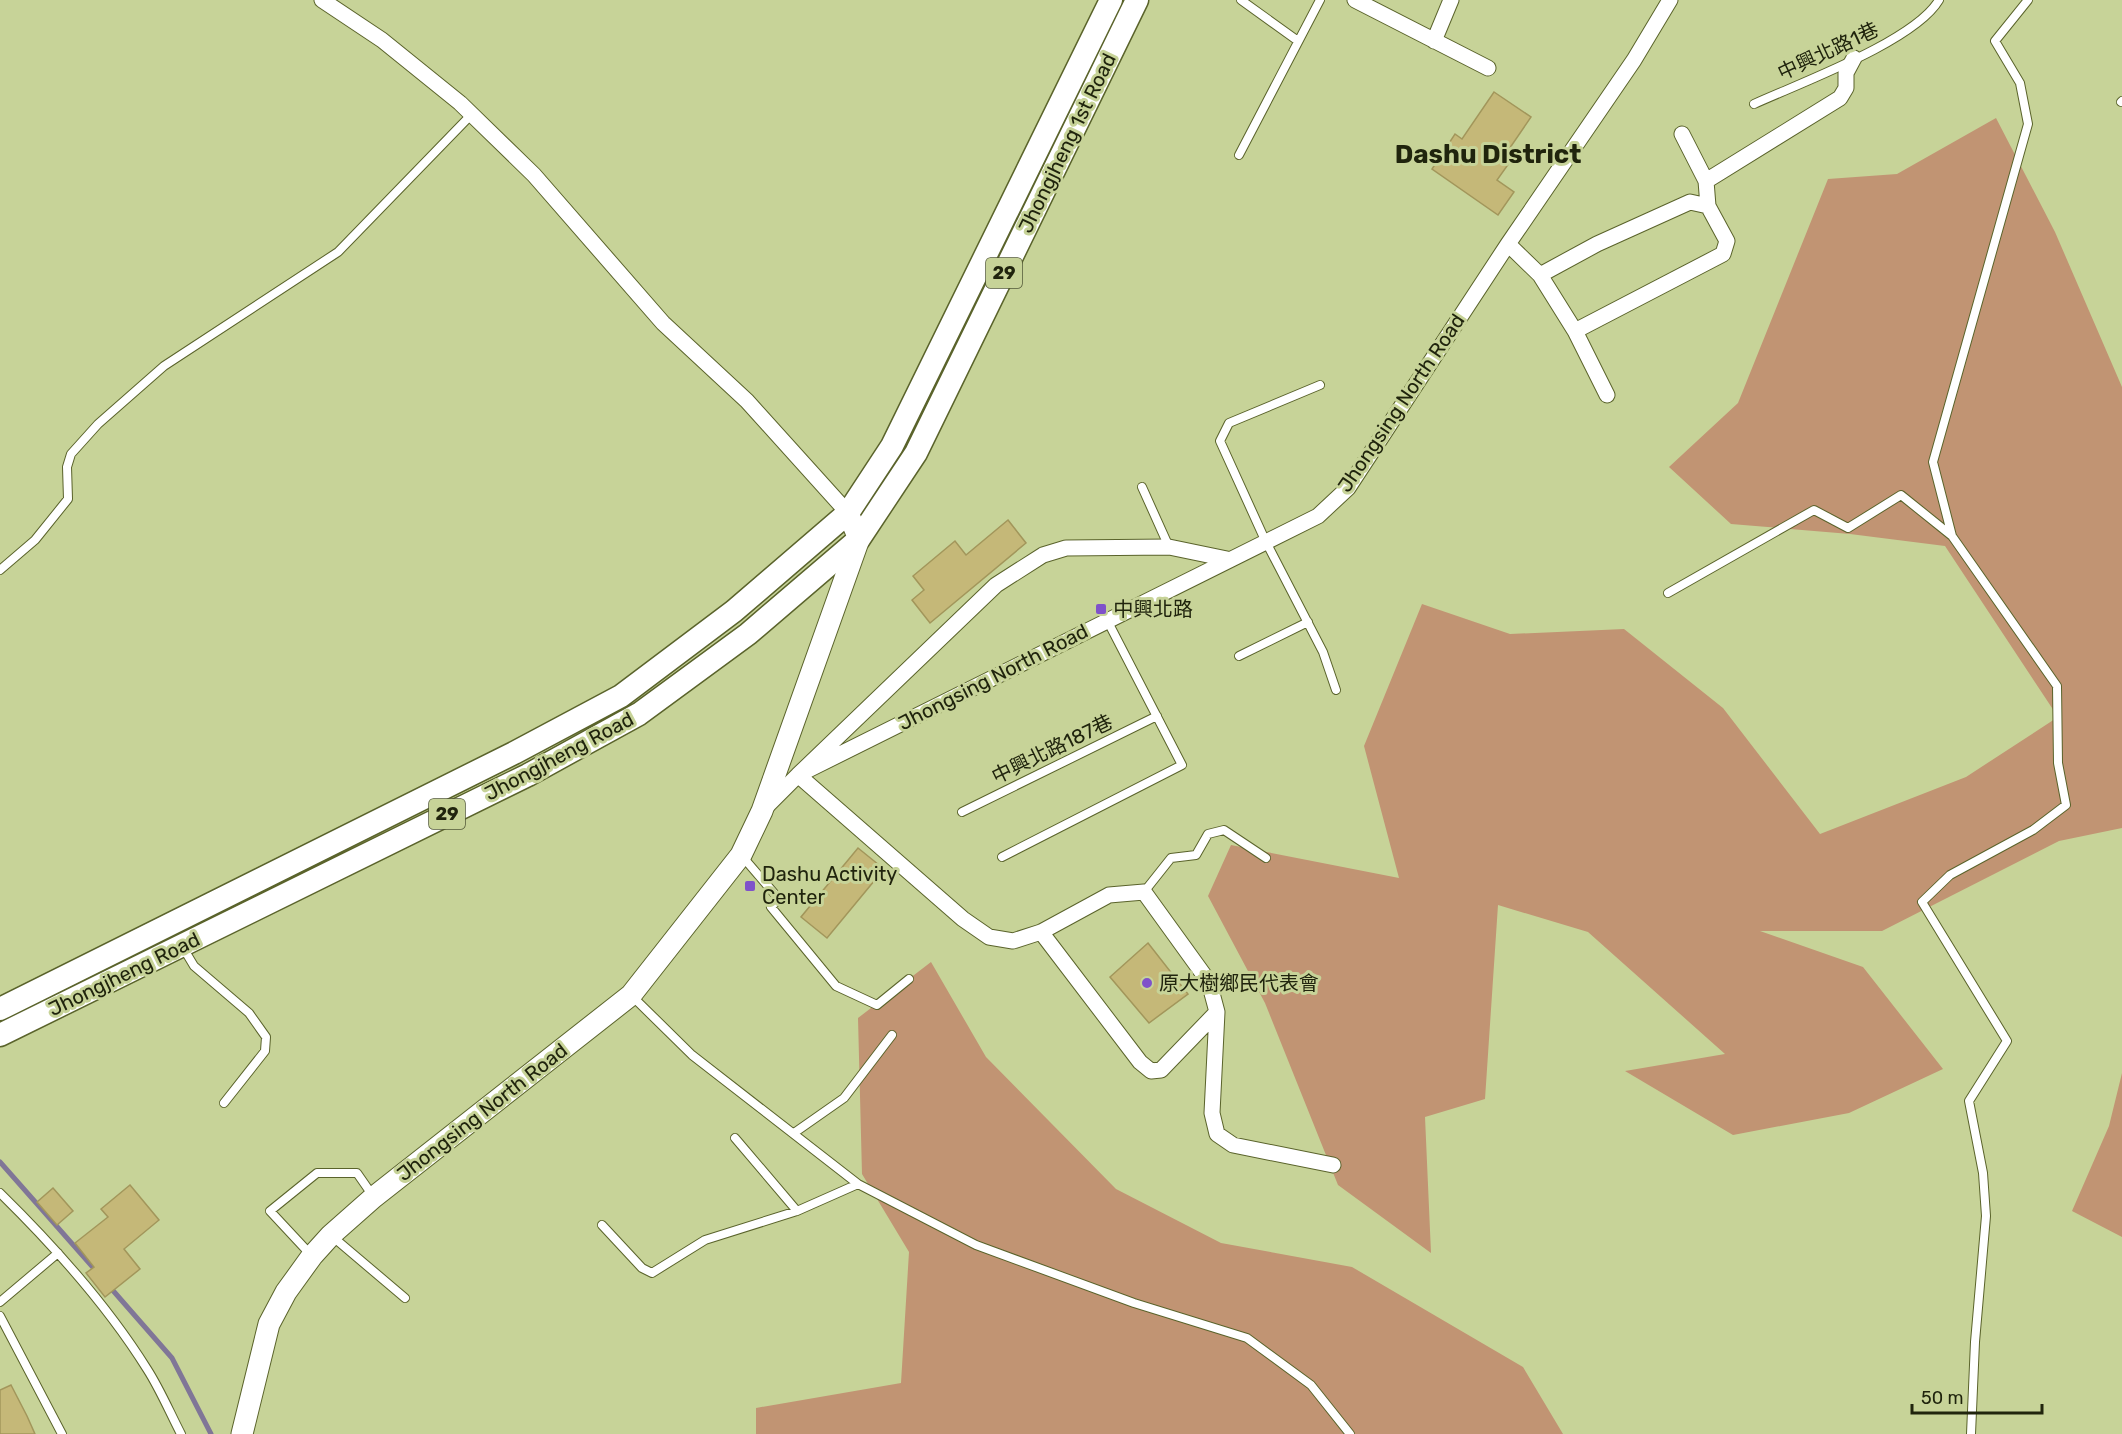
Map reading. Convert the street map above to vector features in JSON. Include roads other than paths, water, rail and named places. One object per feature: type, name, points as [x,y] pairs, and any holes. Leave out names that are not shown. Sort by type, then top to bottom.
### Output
[{"type":"main road","name":"Jhongjheng 1st Road","points":[[848,513],[892,446],[1111,0]]},
{"type":"main road","name":"Jhongjheng 1st Road","points":[[860,539],[916,453],[1137,0]]},
{"type":"main road","name":"Jhongjheng Road","points":[[0,1009],[514,753],[621,696],[734,611],[848,513]]},
{"type":"main road","name":"Jhongjheng Road","points":[[0,1035],[528,775],[639,714],[748,634],[860,539]]},
{"type":"street","points":[[324,0],[382,40],[471,115],[534,175],[663,323],[747,401],[848,513],[860,539]]},
{"type":"street","points":[[1355,0],[1488,68]]},
{"type":"street","points":[[1434,41],[1451,0]]},
{"type":"street","name":"Jhongsing North Road","points":[[762,811],[798,775],[1317,516],[1348,488],[1508,244],[1634,60],[1670,0]]},
{"type":"street","points":[[1706,181],[1840,98],[1846,88],[1846,73],[1854,58]]},
{"type":"street","points":[[1575,331],[1724,254],[1727,241],[1708,206],[1706,181],[1682,134]]},
{"type":"street","points":[[1540,275],[1597,244],[1690,202],[1708,206]]},
{"type":"street","points":[[1508,244],[1540,275],[1575,331],[1606,395]]},
{"type":"street","name":"Jhongsing North Road","points":[[243,1434],[269,1324],[286,1292],[312,1256],[331,1235],[374,1197],[631,995],[741,855],[762,811],[860,539]]},
{"type":"street","points":[[1227,559],[1170,547],[1066,548],[1043,555],[996,585],[798,775],[963,919],[989,937],[1013,941],[1041,932],[1109,895],[1144,892],[1209,982],[1217,1012],[1212,1113],[1217,1134],[1233,1145],[1333,1165]]},
{"type":"street","points":[[1041,932],[1140,1062],[1151,1071],[1161,1070],[1217,1012]]},
{"type":"lane","points":[[1241,0],[1298,41]]},
{"type":"lane","points":[[1239,155],[1320,0]]},
{"type":"lane","name":"中興北路1巷","points":[[1754,104],[1906,33],[1933,11],[1939,0]]},
{"type":"lane","points":[[1952,536],[1933,462],[2028,124],[2020,83],[1995,41],[2028,0]]},
{"type":"lane","points":[[0,570],[35,540],[68,499],[67,467],[71,454],[98,424],[164,366],[338,252],[471,115]]},
{"type":"lane","points":[[1320,386],[1229,423],[1220,441],[1265,540],[1323,652],[1336,690]]},
{"type":"lane","points":[[1142,487],[1170,547]]},
{"type":"lane","points":[[1668,593],[1814,510],[1848,528],[1901,495],[1952,536],[2057,686],[2058,763],[2066,806],[2033,830],[1950,875],[1922,902],[2007,1041],[1969,1101],[1983,1173],[1986,1216],[1975,1342],[1971,1434]]},
{"type":"lane","points":[[1002,857],[1182,765],[1107,620]]},
{"type":"lane","points":[[1239,656],[1308,622]]},
{"type":"lane","name":"中興北路187巷","points":[[962,812],[1157,716]]},
{"type":"lane","points":[[1144,892],[1171,858],[1196,855],[1208,834],[1224,830],[1266,858]]},
{"type":"lane","points":[[741,855],[779,899],[771,907],[836,986],[878,1005],[909,979]]},
{"type":"lane","points":[[182,945],[194,966],[249,1013],[266,1037],[265,1051],[224,1103]]},
{"type":"lane","points":[[631,995],[693,1055],[858,1184],[976,1245],[1134,1303],[1247,1338],[1311,1385],[1350,1434]]},
{"type":"lane","points":[[794,1133],[844,1098],[892,1035]]},
{"type":"lane","points":[[735,1138],[797,1210]]},
{"type":"lane","points":[[312,1256],[270,1211],[317,1173],[357,1173],[374,1197]]},
{"type":"lane","points":[[602,1225],[642,1268],[652,1273],[705,1239],[797,1210],[858,1184]]},
{"type":"lane","points":[[0,1194],[58,1253],[148,1370],[181,1434]]},
{"type":"lane","points":[[331,1235],[405,1298]]},
{"type":"lane","points":[[0,1302],[58,1253]]},
{"type":"lane","points":[[0,1316],[62,1434]]},
{"type":"waterway","points":[[0,1162],[97,1272]]},
{"type":"waterway","points":[[109,1286],[172,1358],[211,1434]]},
{"type":"place","name":"中興北路","points":[[1101,609]]},
{"type":"place","name":"Dashu Activity Center","points":[[750,886]]},
{"type":"place","name":"原大樹鄉民代表會","points":[[1147,983]]},
{"type":"district","name":"Dashu District","points":[[1488,154]]}]
